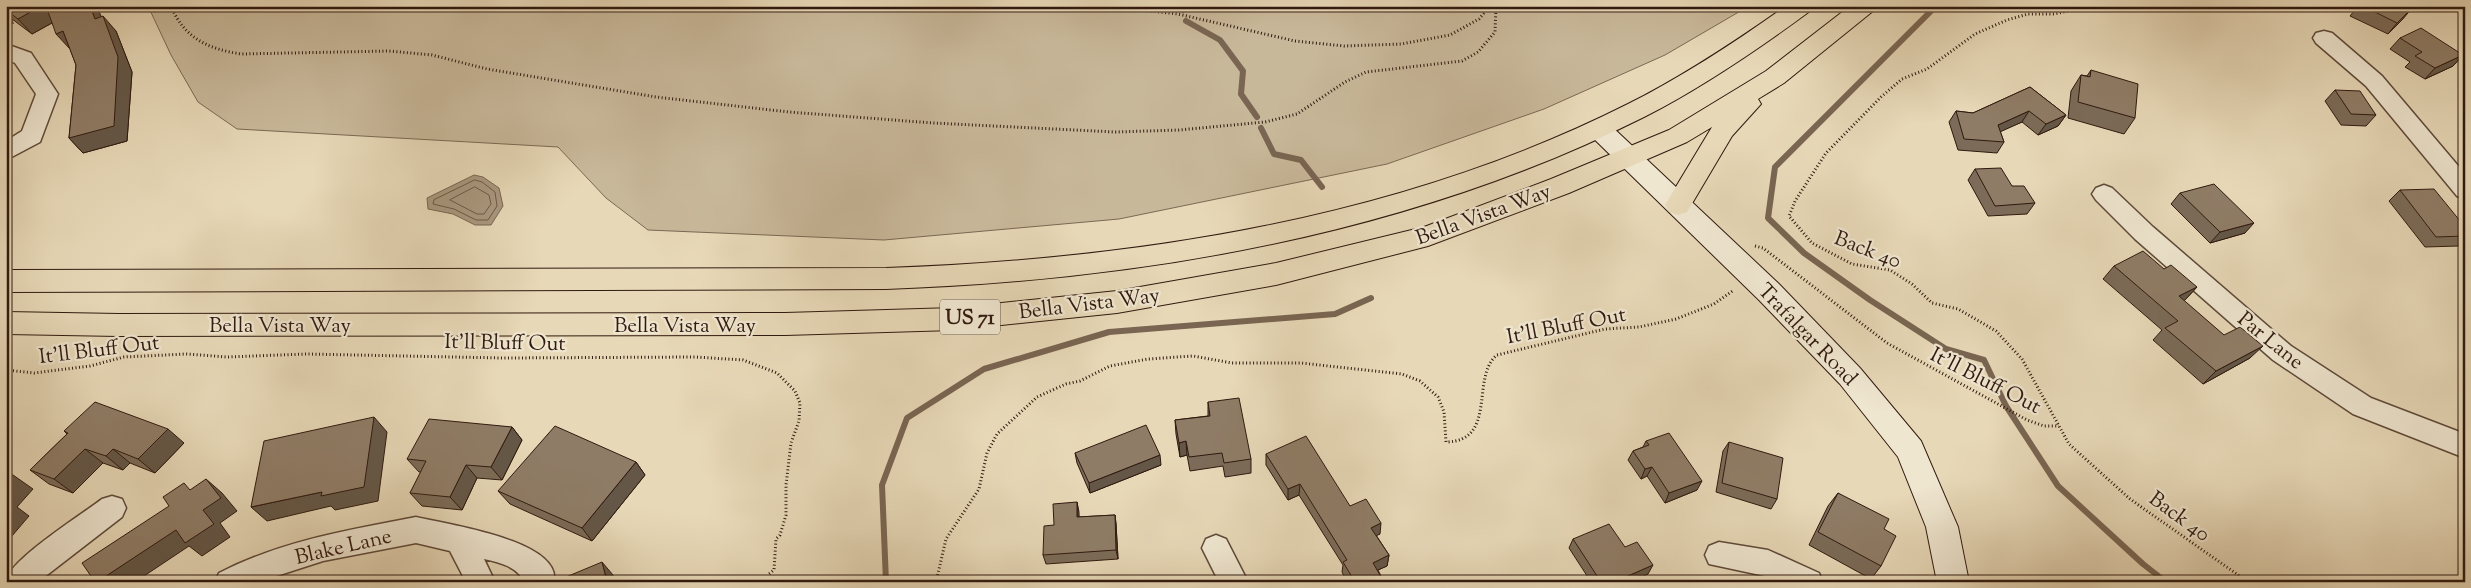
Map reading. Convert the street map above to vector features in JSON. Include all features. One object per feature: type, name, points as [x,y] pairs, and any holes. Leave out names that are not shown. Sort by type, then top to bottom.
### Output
[{"type":"main road","name":"Bella Vista Way","points":[[6,281],[895,278],[1054,268],[1170,253],[1284,231],[1425,194],[1522,160],[1599,129],[1666,95],[1761,39],[1802,6]]},
{"type":"main road","name":"Bella Vista Way","points":[[6,323],[119,325],[736,325],[964,318],[1117,302],[1276,274],[1428,236],[1629,158],[1678,136],[1775,77],[1865,6]]},
{"type":"main road","points":[[1678,205],[1723,130],[1775,77]]},
{"type":"street","points":[[2324,38],[2374,81],[2465,190]]},
{"type":"street","points":[[6,51],[23,58],[47,94],[32,136],[6,152]]},
{"type":"street","name":"Trafalgar Road","points":[[1599,129],[1731,256],[1850,376],[1910,450],[1942,527],[1953,582]]},
{"type":"street","name":"Par Lane","points":[[2104,194],[2144,233],[2282,353],[2362,406],[2465,446]]},
{"type":"street","points":[[18,582],[36,564],[112,508]]},
{"type":"street","name":"Blake Lane","points":[[229,582],[258,567],[323,548],[416,530],[460,542],[510,552],[529,564],[540,577],[539,582]]},
{"type":"street","points":[[460,542],[481,582]]},
{"type":"street","points":[[1216,548],[1234,582]]},
{"type":"street","points":[[1719,555],[1768,563],[1809,582]]},
{"type":"path","points":[[171,6],[186,34],[202,45],[218,51],[241,54],[389,51],[432,55],[487,69],[656,97],[789,112],[933,123],[1115,132],[1179,130],[1265,122],[1297,114],[1345,82],[1366,72],[1462,61],[1478,52],[1495,32],[1496,6]]},
{"type":"path","points":[[1106,6],[1178,14],[1296,42],[1344,46],[1401,44],[1450,35],[1479,19],[1490,6]]},
{"type":"path","name":"Back 40","points":[[2126,6],[2115,10],[2082,8],[2054,14],[2028,14],[1975,34],[1927,69],[1902,79],[1881,97],[1826,153],[1795,201],[1789,216],[1798,229],[1812,242],[1852,264],[1890,270],[1912,284],[1932,303],[1958,309],[1996,331],[2022,359],[2068,444],[2130,499],[2248,582]]},
{"type":"path","name":"It'll Bluff Out","points":[[936,582],[946,539],[979,489],[992,441],[1025,406],[1045,392],[1080,381],[1110,366],[1148,359],[1193,356],[1232,363],[1301,363],[1402,374],[1427,386],[1442,404],[1447,431],[1446,442],[1451,443],[1466,438],[1472,432],[1482,407],[1483,380],[1488,364],[1499,353],[1550,344],[1612,328],[1648,325],[1711,307],[1734,290],[1738,282],[1733,271],[1731,256],[1740,246],[1750,244],[1763,248],[1887,343],[1915,360],[2027,420],[2044,426],[2059,426]]},
{"type":"path","name":"It'll Bluff Out","points":[[6,370],[34,373],[90,366],[124,357],[186,354],[227,357],[306,354],[503,358],[695,357],[743,360],[758,364],[782,377],[795,391],[800,403],[799,421],[791,443],[786,485],[786,516],[780,535],[776,539],[774,570],[769,574],[770,582]]},
{"type":"shaded area","points":[[148,6],[1749,6],[1665,55],[1544,109],[1387,164],[1119,219],[884,240],[648,230],[606,198],[558,147],[237,129],[198,102],[171,55]]},
{"type":"water","points":[[474,175],[483,177],[499,188],[503,206],[491,225],[475,225],[453,214],[428,209],[427,198]]},
{"type":"building","points":[[6,6],[41,6],[18,19],[6,10]]},
{"type":"building","points":[[46,6],[90,6],[95,19],[103,16],[118,57],[114,126],[69,138],[76,65],[63,31],[56,34]]},
{"type":"building","points":[[2363,6],[2408,6],[2412,8],[2397,23]]},
{"type":"building","points":[[2421,28],[2463,55],[2435,68],[2415,56],[2422,52],[2400,38]]},
{"type":"building","points":[[2091,70],[2138,84],[2135,118],[2078,102],[2081,75],[2090,77]]},
{"type":"building","points":[[2030,87],[2066,115],[2046,124],[2029,111],[1998,125],[2004,142],[1964,139],[1956,111],[1973,113]]},
{"type":"building","points":[[2335,90],[2360,91],[2376,115],[2351,114]]},
{"type":"building","points":[[2001,168],[2012,186],[2024,186],[2035,203],[1995,206],[1975,169]]},
{"type":"building","points":[[2214,184],[2254,223],[2220,232],[2180,193]]},
{"type":"building","points":[[2434,189],[2465,227],[2465,236],[2436,237],[2400,190]]},
{"type":"building","points":[[2143,251],[2164,269],[2171,265],[2197,287],[2179,296],[2224,335],[2240,327],[2263,346],[2216,371],[2165,328],[2178,321],[2114,266]]},
{"type":"building","points":[[1239,398],[1251,459],[1224,463],[1222,453],[1189,457],[1186,441],[1179,443],[1175,420],[1210,416],[1208,402]]},
{"type":"building","points":[[95,402],[168,429],[138,459],[113,449],[106,456],[85,449],[54,479],[30,470],[68,433],[64,431]]},
{"type":"building","points":[[374,417],[364,487],[321,496],[322,492],[251,507],[264,441]]},
{"type":"building","points":[[429,419],[512,427],[491,467],[466,465],[450,497],[410,493],[426,461],[407,459]]},
{"type":"building","points":[[1146,425],[1160,455],[1089,483],[1075,453]]},
{"type":"building","points":[[555,426],[636,462],[582,528],[498,491]]},
{"type":"building","points":[[1669,433],[1702,481],[1669,493],[1652,467],[1645,469],[1633,451],[1649,445],[1646,441]]},
{"type":"building","points":[[1306,436],[1350,506],[1366,499],[1381,523],[1371,528],[1389,555],[1373,563],[1384,582],[1355,582],[1343,562],[1347,560],[1300,484],[1288,489],[1266,454]]},
{"type":"building","points":[[1729,442],[1783,458],[1777,499],[1722,483]]},
{"type":"building","points":[[6,474],[13,475],[6,483]]},
{"type":"building","points":[[206,479],[221,498],[203,510],[214,524],[185,543],[176,530],[95,582],[82,563],[169,506],[163,497],[184,483],[190,490]]},
{"type":"building","points":[[1838,493],[1889,519],[1884,529],[1896,536],[1881,566],[1818,532]]},
{"type":"building","points":[[1077,502],[1077,517],[1115,515],[1116,550],[1043,555],[1044,526],[1054,525],[1053,504]]},
{"type":"building","points":[[1609,524],[1625,547],[1637,542],[1653,565],[1614,582],[1601,582],[1573,539]]},
{"type":"building","points":[[602,562],[607,582],[554,582]]},
{"type":"waterway","points":[[1179,6],[1183,10]]},
{"type":"waterway","points":[[1936,6],[1775,167],[1768,218],[1804,253],[1870,300],[1946,349],[1984,360],[2006,406],[2058,486],[2143,564],[2166,582]]},
{"type":"waterway","points":[[1186,21],[1220,40],[1243,71],[1241,94],[1257,117]]},
{"type":"waterway","points":[[1261,128],[1274,154],[1301,160],[1322,187]]},
{"type":"waterway","points":[[886,582],[882,485],[907,418],[984,369],[1109,332],[1335,314],[1371,298]]}]
